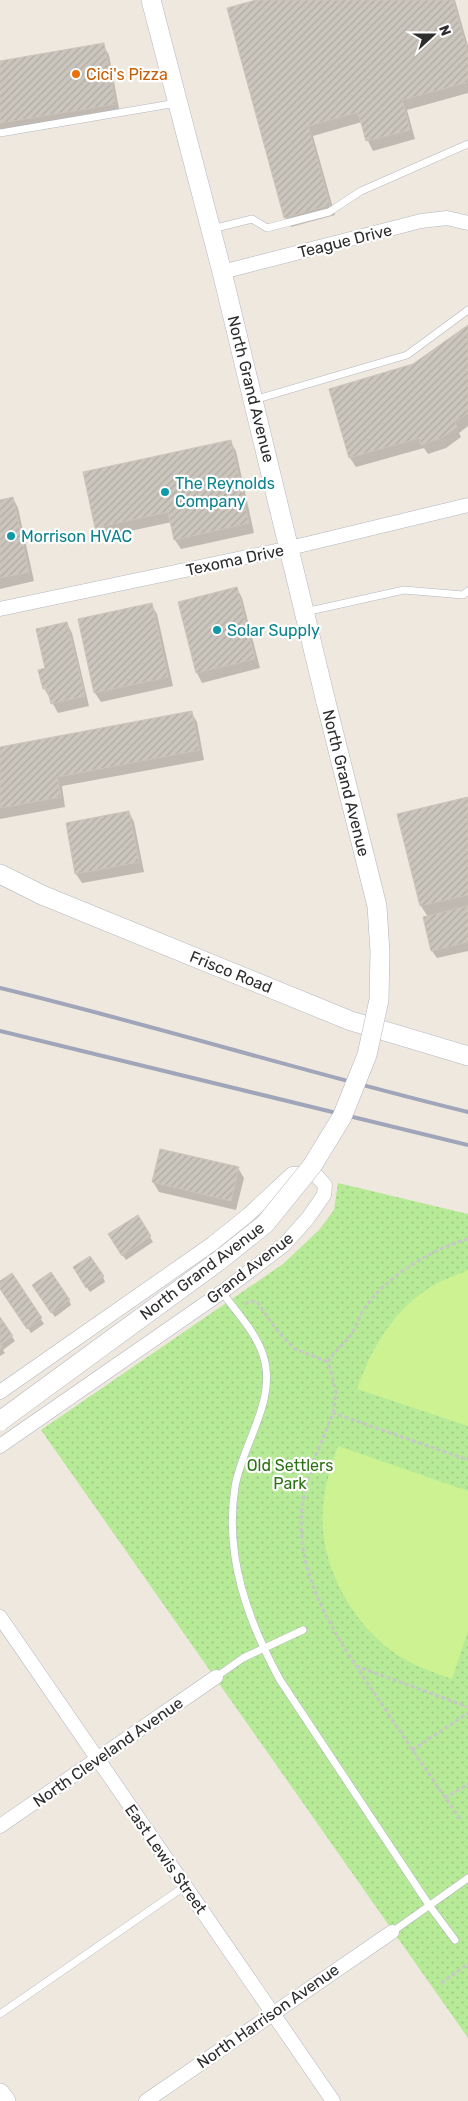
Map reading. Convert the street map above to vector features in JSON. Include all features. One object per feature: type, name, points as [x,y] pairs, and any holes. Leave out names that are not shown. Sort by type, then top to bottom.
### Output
[{"type":"main road","name":"North Grand Avenue","points":[[0,1421],[220,1260],[265,1224],[312,1166],[342,1117],[366,1055],[379,1000],[380,952],[377,906],[254,400],[152,0]]},
{"type":"main road","name":"Frisco Road","points":[[0,874],[42,895],[351,1022],[468,1056]]},
{"type":"main road","points":[[0,2093],[6,2101]]},
{"type":"street","name":"Teague Drive","points":[[222,272],[421,221],[447,218],[468,223]]},
{"type":"street","name":"Texoma Drive","points":[[0,609],[290,548],[468,505]]},
{"type":"street","name":"Grand Avenue","points":[[0,1392],[212,1244],[248,1215],[292,1174],[315,1174],[325,1185],[324,1195],[308,1218],[284,1245],[222,1292],[0,1446]]},
{"type":"street","name":"East Lewis Street","points":[[0,1617],[333,2101]]},
{"type":"street","name":"North Cleveland Avenue","points":[[0,1826],[216,1678]]},
{"type":"street","name":"North Harrison Avenue","points":[[146,2101],[392,1932]]},
{"type":"lane","points":[[0,133],[179,103]]},
{"type":"lane","points":[[211,229],[252,219],[267,228],[329,212],[361,191],[468,144]]},
{"type":"lane","points":[[254,400],[407,355],[468,310]]},
{"type":"lane","points":[[305,612],[404,590],[463,595],[468,591]]},
{"type":"lane","points":[[222,1292],[259,1347],[263,1356],[267,1378],[265,1395],[235,1486],[233,1509],[237,1569],[245,1604],[263,1648],[298,1708],[429,1905],[455,1940]]},
{"type":"lane","points":[[216,1678],[242,1658],[303,1630]]},
{"type":"lane","points":[[392,1932],[468,1878]]},
{"type":"lane","points":[[0,2014],[185,1886]]},
{"type":"path","points":[[460,1819],[334,1632],[321,1606],[307,1567],[303,1544],[302,1508],[310,1472],[333,1413],[336,1392],[328,1362],[333,1352],[345,1343],[363,1311],[380,1290],[422,1258],[468,1239]]},
{"type":"path","points":[[233,1308],[251,1301],[257,1302],[287,1342],[295,1349],[328,1362]]},
{"type":"path","points":[[333,1413],[468,1460]]},
{"type":"path","points":[[356,1666],[468,1707]]},
{"type":"path","points":[[412,1750],[468,1713]]},
{"type":"path","points":[[445,1798],[468,1784]]},
{"type":"path","points":[[440,1983],[468,1964]]},
{"type":"green space","name":"Old Settlers Park","points":[[338,1183],[468,1214],[468,2038],[41,1430],[283,1264],[319,1230],[334,1210]]},
{"type":"green space","points":[[468,1270],[468,1426],[357,1389],[369,1360],[384,1332],[404,1308],[434,1285]]},
{"type":"green space","points":[[338,1446],[468,1491],[468,1631],[452,1679],[429,1671],[400,1657],[377,1639],[350,1606],[340,1588],[331,1568],[323,1527],[325,1491]]},
{"type":"building","points":[[256,0],[453,0],[468,54],[468,82],[402,100],[410,130],[366,141],[358,112],[308,126],[330,205],[284,218],[227,8]]},
{"type":"building","points":[[104,43],[116,104],[0,123],[0,61]]},
{"type":"building","points":[[468,325],[468,413],[455,422],[457,427],[441,438],[421,445],[419,438],[349,458],[329,389],[413,364]]},
{"type":"building","name":"The Reynolds Company","points":[[231,440],[249,523],[174,540],[168,512],[95,528],[83,472]]},
{"type":"building","name":"Morrison HVAC","points":[[13,497],[29,572],[0,578],[0,500]]},
{"type":"building","name":"Solar Supply","points":[[237,587],[255,659],[196,673],[178,602]]},
{"type":"building","points":[[152,603],[168,677],[94,693],[78,619]]},
{"type":"building","points":[[67,622],[85,696],[51,704],[47,688],[43,689],[38,670],[45,668],[36,629]]},
{"type":"building","points":[[192,711],[199,750],[57,777],[61,797],[0,808],[0,747]]},
{"type":"building","points":[[468,797],[468,895],[420,906],[397,814]]},
{"type":"building","points":[[129,811],[139,862],[75,874],[66,823]]},
{"type":"building","points":[[468,906],[468,942],[431,951],[423,917]]},
{"type":"building","points":[[160,1149],[239,1167],[231,1201],[152,1182]]},
{"type":"building","points":[[138,1215],[151,1236],[122,1256],[108,1234]]},
{"type":"building","points":[[90,1256],[104,1276],[86,1288],[73,1267]]},
{"type":"building","points":[[51,1272],[70,1300],[51,1313],[32,1285]]},
{"type":"building","points":[[12,1273],[42,1318],[27,1329],[0,1289],[0,1281]]},
{"type":"building","points":[[0,1317],[13,1336],[1,1344],[3,1347],[0,1349]]},
{"type":"railway","points":[[0,988],[468,1112]]},
{"type":"railway","points":[[0,1031],[468,1145]]},
{"type":"place","name":"Cici's Pizza","points":[[76,74]]},
{"type":"place","name":"The Reynolds Company","points":[[165,492]]},
{"type":"place","name":"Morrison HVAC","points":[[11,536]]},
{"type":"place","name":"Solar Supply","points":[[217,630]]}]
